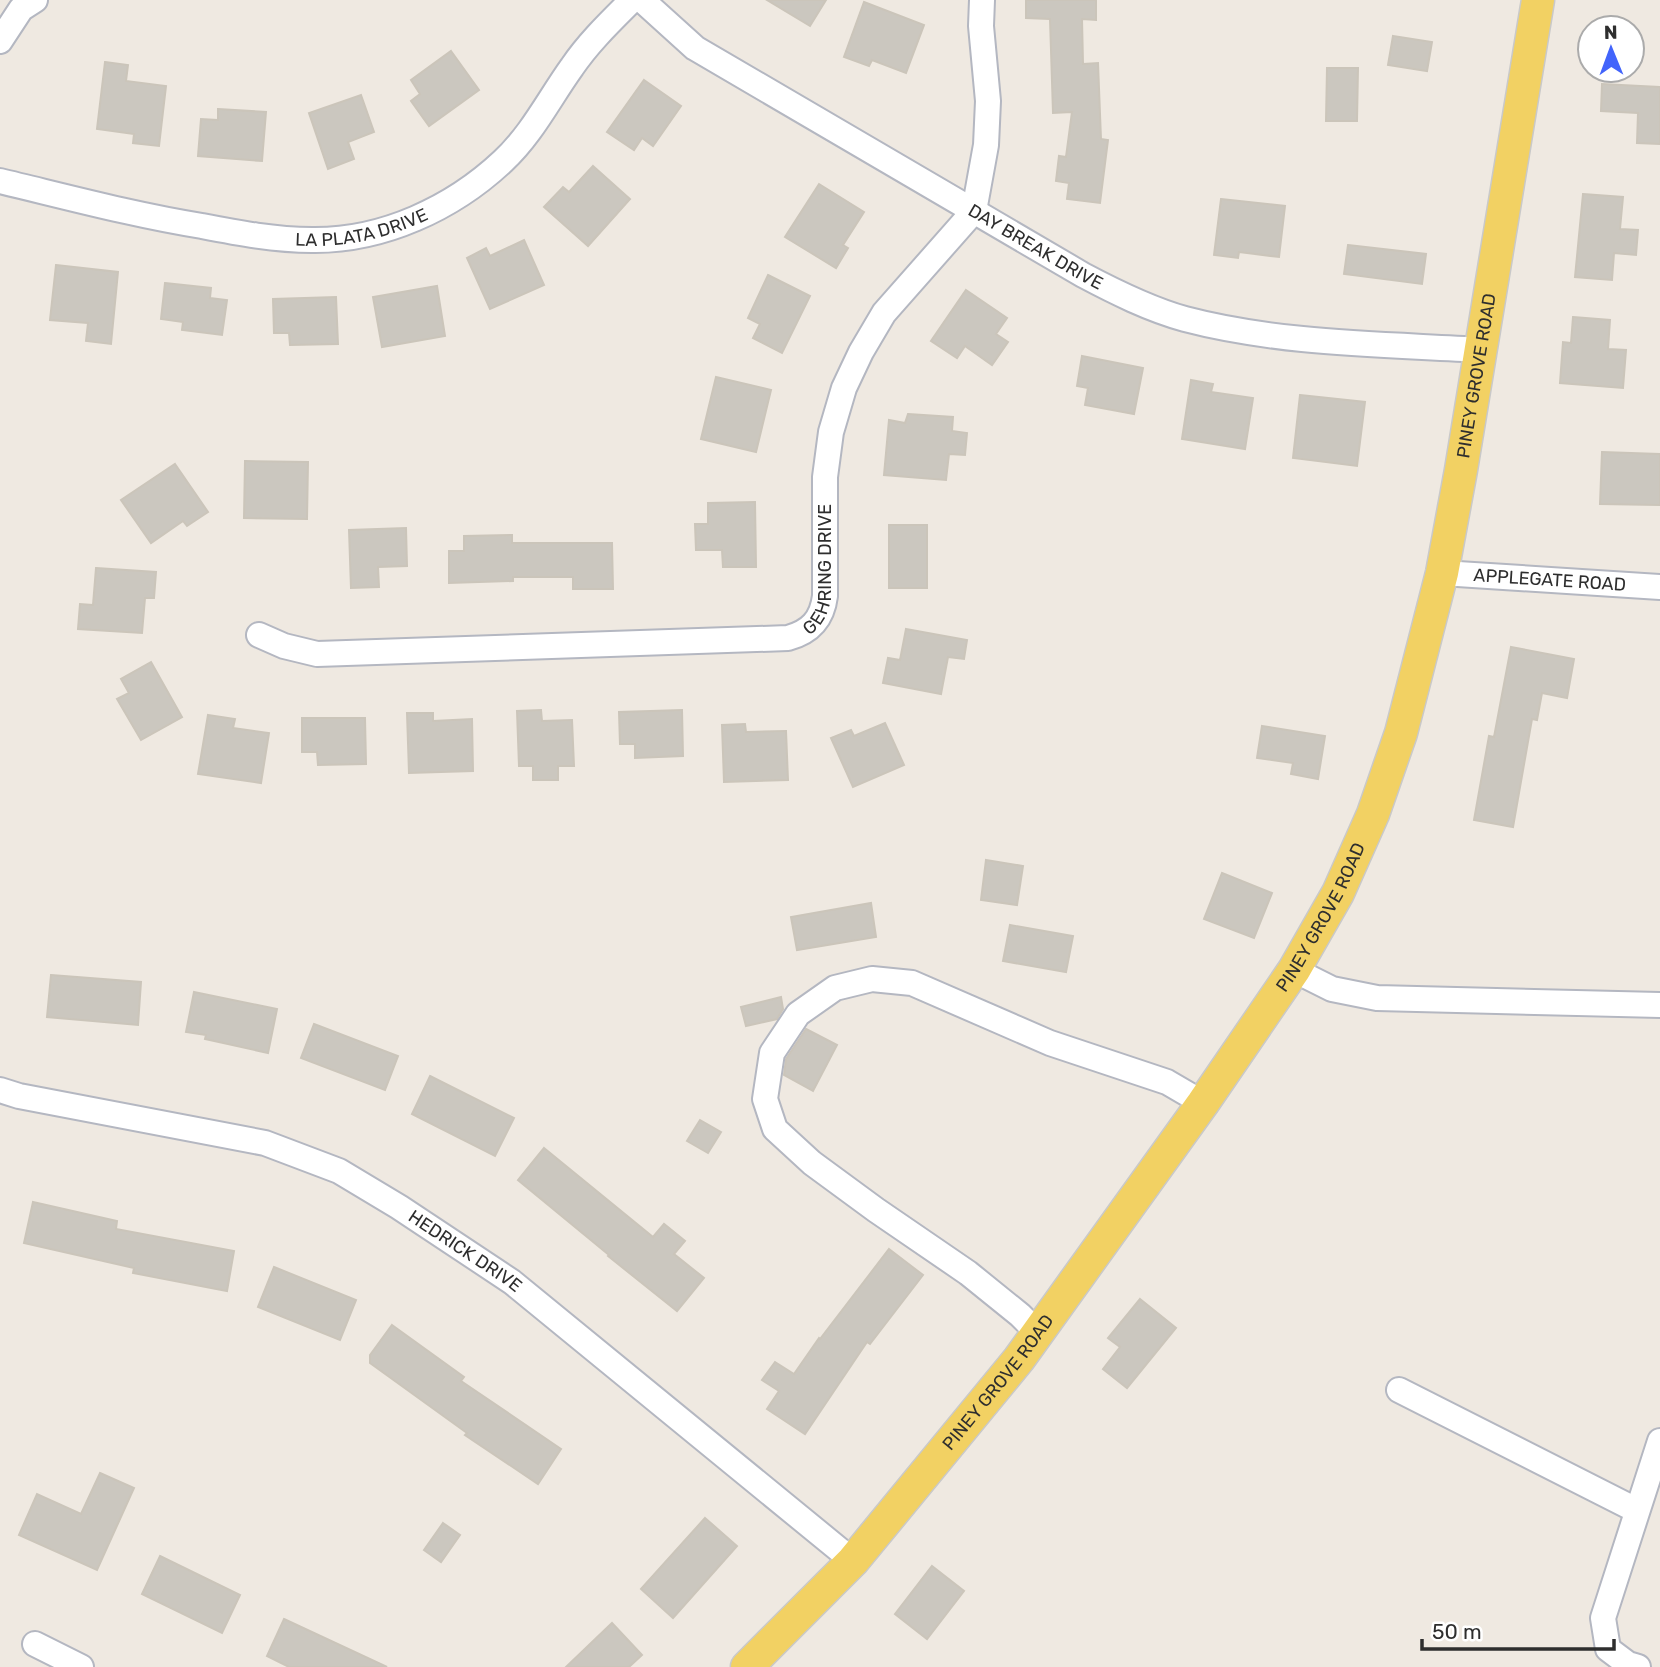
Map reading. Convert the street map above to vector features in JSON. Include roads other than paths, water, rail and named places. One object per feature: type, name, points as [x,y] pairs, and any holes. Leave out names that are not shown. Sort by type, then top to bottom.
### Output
[{"type":"main road","name":"PINEY GROVE ROAD","points":[[747,1667],[853,1561],[1038,1334],[1203,1104],[1294,970],[1338,893],[1374,814],[1401,733],[1442,573],[1538,0]]},
{"type":"street","points":[[0,41],[21,9],[35,0]]},
{"type":"street","name":"LA PLATA DRIVE","points":[[0,181],[155,218],[270,238],[314,240],[359,236],[401,224],[466,191],[505,159],[534,126],[572,66],[603,28],[632,0]]},
{"type":"street","name":"DAY BREAK DRIVE","points":[[642,0],[695,48],[1125,297],[1182,318],[1229,329],[1301,338],[1481,350]]},
{"type":"street","points":[[974,211],[986,145],[988,101],[981,26],[982,0]]},
{"type":"street","name":"GEHRING DRIVE","points":[[259,635],[284,646],[317,654],[788,638],[802,634],[816,623],[823,609],[825,477],[831,432],[844,388],[860,352],[884,313],[974,211]]},
{"type":"street","name":"APPLEGATE ROAD","points":[[1442,573],[1660,587]]},
{"type":"street","points":[[1294,970],[1332,989],[1377,998],[1660,1005]]},
{"type":"street","points":[[1038,1334],[1020,1315],[968,1273],[812,1163],[775,1129],[765,1099],[772,1053],[798,1014],[835,988],[872,979],[912,983],[1050,1042],[1167,1082],[1203,1104]]},
{"type":"street","name":"HEDRICK DRIVE","points":[[0,1090],[19,1096],[265,1143],[339,1171],[512,1282],[853,1561]]},
{"type":"street","points":[[1399,1390],[1636,1510]]},
{"type":"street","points":[[1638,1667],[1628,1664],[1608,1649],[1603,1618],[1660,1441]]},
{"type":"street","points":[[35,1644],[81,1667]]}]
